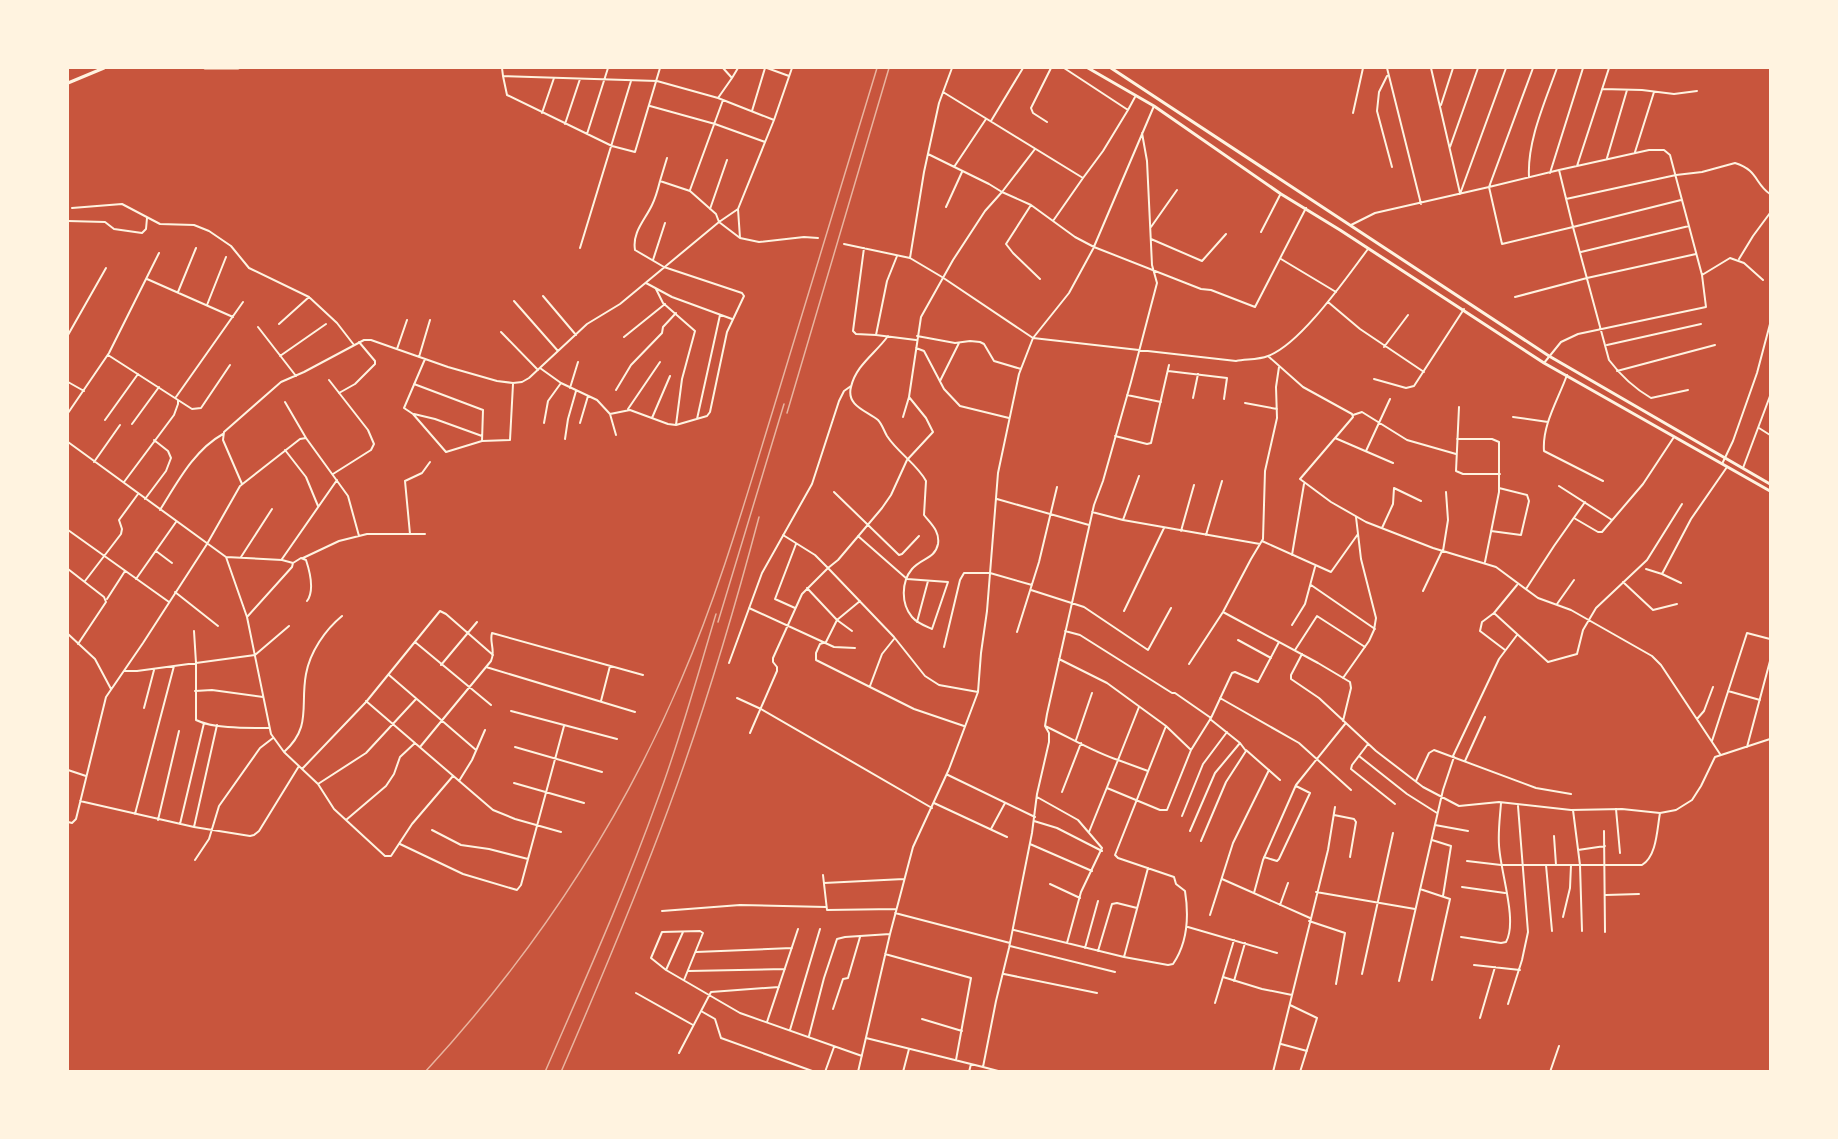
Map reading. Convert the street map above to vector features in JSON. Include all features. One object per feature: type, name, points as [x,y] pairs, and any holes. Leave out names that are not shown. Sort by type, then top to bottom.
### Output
[{"type":"street","points":[[92,73],[94,68]]},
{"type":"street","points":[[68,83],[104,68]]},
{"type":"street","points":[[205,68],[238,68]]},
{"type":"street","points":[[502,68],[507,95],[612,146],[635,152],[660,68]]},
{"type":"street","points":[[587,134],[608,68]]},
{"type":"street","points":[[723,68],[732,78]]},
{"type":"street","points":[[718,98],[738,68]]},
{"type":"street","points":[[752,111],[766,68],[789,76]]},
{"type":"street","points":[[740,238],[738,209],[792,68]]},
{"type":"street","points":[[910,258],[928,154],[943,92],[952,68]]},
{"type":"street","points":[[991,122],[1023,68]]},
{"type":"street","points":[[1047,122],[1031,108],[1051,68]]},
{"type":"street","points":[[1064,68],[1128,110]]},
{"type":"street","points":[[1088,68],[1154,106],[1281,194],[1464,309],[1544,363],[1770,491]]},
{"type":"street","points":[[1111,68],[1549,356],[1770,484]]},
{"type":"street","points":[[1353,113],[1363,68]]},
{"type":"street","points":[[1387,68],[1420,204]]},
{"type":"street","points":[[1431,68],[1460,194]]},
{"type":"street","points":[[1441,105],[1453,68]]},
{"type":"street","points":[[1450,147],[1478,68]]},
{"type":"street","points":[[1460,194],[1506,68]]},
{"type":"street","points":[[1533,68],[1489,187],[1502,244],[1682,200]]},
{"type":"street","points":[[1529,177],[1531,154],[1557,68]]},
{"type":"street","points":[[1550,173],[1583,68]]},
{"type":"street","points":[[1576,166],[1609,68]]},
{"type":"street","points":[[503,76],[657,81],[718,98],[774,120]]},
{"type":"street","points":[[1388,76],[1379,92],[1377,111],[1392,167]]},
{"type":"street","points":[[542,112],[554,78]]},
{"type":"street","points":[[565,124],[580,79]]},
{"type":"street","points":[[580,248],[632,81]]},
{"type":"street","points":[[1602,89],[1674,94],[1697,91]]},
{"type":"street","points":[[1607,158],[1627,90]]},
{"type":"street","points":[[943,92],[1083,178]]},
{"type":"street","points":[[1635,152],[1654,92]]},
{"type":"street","points":[[1053,221],[1103,151],[1136,96]]},
{"type":"street","points":[[690,191],[723,100]]},
{"type":"street","points":[[649,105],[715,124],[765,142]]},
{"type":"street","points":[[858,1071],[885,954],[913,848],[947,775],[978,692],[998,472],[1021,369],[1033,338],[1069,293],[1094,247],[1154,106]]},
{"type":"street","points":[[954,167],[986,119]]},
{"type":"street","points":[[982,1067],[1004,974],[1030,844],[1049,742],[1049,733],[1045,726],[1065,631],[1092,512],[1103,481],[1157,283],[1153,270],[1147,161],[1142,133]]},
{"type":"street","points":[[903,417],[909,397],[921,317],[942,277],[971,231],[1035,149]]},
{"type":"street","points":[[1351,225],[1375,213],[1607,158],[1649,150],[1664,150],[1671,155],[1702,275],[1706,307],[1570,337],[1561,342],[1544,363]]},
{"type":"street","points":[[928,154],[1031,205],[1075,237],[1094,247],[1201,289],[1211,290],[1255,307],[1306,208]]},
{"type":"street","points":[[610,414],[628,410],[676,425],[711,412],[725,341],[732,319],[743,301],[744,294],[664,267],[635,250],[635,237],[651,207],[667,158]]},
{"type":"street","points":[[710,208],[727,160]]},
{"type":"street","points":[[1566,199],[1676,175],[1702,172],[1735,163],[1751,171],[1762,188],[1770,194]]},
{"type":"street","points":[[1559,170],[1609,360],[1635,388],[1650,398],[1688,390]]},
{"type":"street","points":[[946,207],[963,171]]},
{"type":"street","points":[[660,181],[690,191],[716,214],[719,222],[740,238],[759,242],[804,237],[818,238]]},
{"type":"street","points":[[1150,229],[1177,190]]},
{"type":"street","points":[[1261,232],[1281,194]]},
{"type":"street","points":[[72,208],[122,204],[160,224],[194,225],[209,231],[227,242],[249,268],[309,297],[338,323],[354,345]]},
{"type":"street","points":[[1031,205],[1006,244],[1040,279]]},
{"type":"street","points":[[160,510],[185,470],[208,444],[223,434],[281,382],[359,342],[371,340],[458,370],[513,383],[522,382],[587,324],[620,304],[738,209]]},
{"type":"street","points":[[1739,259],[1770,213]]},
{"type":"street","points":[[68,221],[105,222],[114,229],[142,233],[146,229],[147,218]]},
{"type":"street","points":[[653,261],[665,223]]},
{"type":"street","points":[[1580,252],[1689,226]]},
{"type":"street","points":[[1150,239],[1203,261],[1226,234]]},
{"type":"street","points":[[844,244],[910,258],[1033,338],[1236,361],[1268,356],[1296,337],[1328,302],[1368,249]]},
{"type":"street","points":[[178,292],[196,248]]},
{"type":"street","points":[[864,248],[853,331],[856,334],[916,340]]},
{"type":"street","points":[[68,413],[108,355],[159,253]]},
{"type":"street","points":[[1515,297],[1587,278],[1696,254]]},
{"type":"street","points":[[876,335],[887,280],[897,255]]},
{"type":"street","points":[[1391,263],[1396,256]]},
{"type":"street","points":[[207,305],[226,257]]},
{"type":"street","points":[[1702,275],[1730,258],[1739,259],[1763,280]]},
{"type":"street","points":[[1281,259],[1335,292]]},
{"type":"street","points":[[68,335],[105,268]]},
{"type":"street","points":[[147,279],[233,316]]},
{"type":"street","points":[[645,282],[656,289],[732,319]]},
{"type":"street","points":[[656,289],[658,296],[665,304],[695,331],[682,379],[676,425]]},
{"type":"street","points":[[543,296],[576,335]]},
{"type":"street","points":[[279,324],[309,297]]},
{"type":"street","points":[[514,301],[558,351]]},
{"type":"street","points":[[123,483],[177,409],[177,399],[243,302]]},
{"type":"street","points":[[1328,302],[1384,347],[1424,372]]},
{"type":"street","points":[[624,337],[665,304]]},
{"type":"street","points":[[1374,380],[1412,388],[1464,309]]},
{"type":"street","points":[[616,390],[631,365],[662,333],[663,327],[675,313]]},
{"type":"street","points":[[697,419],[720,315]]},
{"type":"street","points":[[1384,347],[1408,315]]},
{"type":"street","points":[[397,349],[408,320]]},
{"type":"street","points":[[419,357],[430,320]]},
{"type":"street","points":[[280,356],[326,324]]},
{"type":"street","points":[[1606,345],[1701,324]]},
{"type":"street","points":[[1722,465],[1733,441],[1769,338],[1770,324]]},
{"type":"street","points":[[258,327],[296,376]]},
{"type":"street","points":[[501,332],[539,369],[570,388],[597,400],[610,414],[616,435]]},
{"type":"street","points":[[858,535],[907,579],[948,582],[932,629],[917,622],[911,616],[904,603],[903,594],[907,579],[913,567],[933,555],[938,545],[936,531],[924,513],[925,479],[897,449],[877,420],[856,406],[850,392],[864,360],[880,347],[888,336]]},
{"type":"street","points":[[917,336],[959,344],[970,341],[980,342],[984,344],[994,361],[1021,369]]},
{"type":"street","points":[[339,393],[359,380],[375,364],[359,342]]},
{"type":"street","points":[[940,381],[959,344]]},
{"type":"street","points":[[1617,371],[1715,345]]},
{"type":"street","points":[[915,347],[924,351],[944,389],[960,406],[1009,418]]},
{"type":"street","points":[[108,355],[192,409],[201,408],[230,365]]},
{"type":"street","points":[[1268,356],[1303,387],[1353,416]]},
{"type":"street","points":[[425,359],[404,407],[413,414],[446,452],[482,441],[511,439],[513,383]]},
{"type":"street","points":[[570,388],[578,362]]},
{"type":"street","points":[[628,410],[660,362]]},
{"type":"street","points":[[1115,436],[1149,444],[1169,365]]},
{"type":"street","points":[[1189,664],[1223,612],[1261,543],[1265,471],[1277,418],[1276,387],[1279,367]]},
{"type":"street","points":[[1168,372],[1227,378],[1224,399]]},
{"type":"street","points":[[105,420],[138,374]]},
{"type":"street","points":[[1193,398],[1198,374]]},
{"type":"street","points":[[1567,375],[1548,422],[1544,437],[1544,453],[1603,481]]},
{"type":"street","points":[[652,418],[670,376]]},
{"type":"street","points":[[329,381],[368,430],[374,444],[371,450],[333,474]]},
{"type":"street","points":[[68,382],[84,391]]},
{"type":"street","points":[[544,423],[546,405],[561,383]]},
{"type":"street","points":[[414,384],[483,410],[482,441]]},
{"type":"street","points":[[729,663],[762,573],[812,484],[840,401],[844,392],[851,386]]},
{"type":"street","points":[[132,424],[159,387]]},
{"type":"street","points":[[565,439],[576,391]]},
{"type":"street","points":[[1127,395],[1161,402]]},
{"type":"street","points":[[580,423],[588,396]]},
{"type":"street","points":[[1743,468],[1770,396]]},
{"type":"street","points":[[750,732],[777,671],[772,660],[795,608],[807,588],[844,553],[887,501],[907,460],[933,432],[926,418],[909,397]]},
{"type":"street","points":[[1366,451],[1390,399]]},
{"type":"street","points":[[285,402],[306,438],[333,474],[350,502],[359,536]]},
{"type":"street","points":[[1245,403],[1277,409]]},
{"type":"street","points":[[1459,407],[1456,471],[1460,474],[1500,474]]},
{"type":"street","points":[[1456,454],[1407,440],[1360,412],[1353,416],[1300,479],[1356,517],[1443,551],[1496,567],[1538,598],[1557,604],[1656,660],[1720,754]]},
{"type":"street","points":[[413,414],[435,419],[482,436]]},
{"type":"street","points":[[1513,417],[1548,422]]},
{"type":"street","points":[[94,462],[120,425]]},
{"type":"street","points":[[1759,428],[1770,435]]},
{"type":"street","points":[[223,434],[223,440],[243,484]]},
{"type":"street","points":[[1574,518],[1599,533],[1643,484],[1674,437]]},
{"type":"street","points":[[68,822],[74,822],[103,704],[111,689],[207,544],[243,484],[300,439],[306,438]]},
{"type":"street","points":[[1335,438],[1393,463]]},
{"type":"street","points":[[145,499],[166,471],[171,458],[168,452],[154,440]]},
{"type":"street","points":[[1457,440],[1498,440],[1499,488],[1485,563]]},
{"type":"street","points":[[68,442],[226,557],[282,560],[292,563],[339,541],[359,536],[384,533],[425,534]]},
{"type":"street","points":[[285,450],[306,477],[318,506]]},
{"type":"street","points":[[410,534],[405,481],[407,478],[422,473],[430,462]]},
{"type":"street","points":[[1662,574],[1691,519],[1727,467]]},
{"type":"street","points":[[1123,520],[1139,476]]},
{"type":"street","points":[[282,560],[337,480]]},
{"type":"street","points":[[1206,535],[1222,481]]},
{"type":"street","points":[[1293,555],[1304,482]]},
{"type":"street","points":[[1181,531],[1194,485]]},
{"type":"street","points":[[1559,486],[1612,520]]},
{"type":"street","points":[[1017,632],[1031,590],[1057,487]]},
{"type":"street","points":[[1382,528],[1393,504],[1394,488],[1421,501]]},
{"type":"street","points":[[1491,531],[1521,535],[1529,501],[1527,495],[1499,488]]},
{"type":"street","points":[[834,492],[900,555],[919,536]]},
{"type":"street","points":[[1423,591],[1443,551],[1449,513],[1446,492]]},
{"type":"street","points":[[85,581],[121,534],[119,520],[138,494]]},
{"type":"street","points":[[996,498],[1089,525]]},
{"type":"street","points":[[1526,590],[1540,565],[1585,502]]},
{"type":"street","points":[[1494,613],[1546,661],[1553,662],[1577,654],[1583,630],[1600,603],[1647,560],[1682,504]]},
{"type":"street","points":[[240,558],[272,509]]},
{"type":"street","points":[[1092,512],[1164,528],[1261,543],[1332,572],[1358,534]]},
{"type":"street","points":[[1343,678],[1375,629],[1376,613],[1365,579],[1356,517]]},
{"type":"street","points":[[136,579],[176,522]]},
{"type":"street","points":[[1124,611],[1164,528]]},
{"type":"street","points":[[68,530],[168,602]]},
{"type":"street","points":[[783,535],[815,555],[895,638],[932,681],[939,685],[978,692]]},
{"type":"street","points":[[795,608],[775,599],[796,544]]},
{"type":"street","points":[[156,551],[172,563]]},
{"type":"street","points":[[226,557],[248,617],[269,728],[273,738],[284,752],[318,784],[334,809],[385,856],[391,856],[453,776]]},
{"type":"street","points":[[303,558],[307,561],[312,589],[312,595],[308,601]]},
{"type":"street","points":[[248,617],[292,567],[292,563]]},
{"type":"street","points":[[1292,625],[1305,604],[1316,566]]},
{"type":"street","points":[[1646,568],[1681,583]]},
{"type":"street","points":[[68,569],[106,600]]},
{"type":"street","points":[[78,644],[125,571]]},
{"type":"street","points":[[944,647],[961,576],[968,572],[990,573],[1032,585]]},
{"type":"street","points":[[1557,604],[1574,580]]},
{"type":"street","points":[[917,622],[928,581]]},
{"type":"street","points":[[1623,582],[1653,610],[1677,604]]},
{"type":"street","points":[[1505,650],[1480,631],[1482,622],[1494,613],[1518,584]]},
{"type":"street","points":[[1311,585],[1375,629]]},
{"type":"street","points":[[807,588],[837,620],[852,631]]},
{"type":"street","points":[[1031,590],[1072,602],[1090,611],[1148,650],[1171,608]]},
{"type":"street","points":[[175,592],[218,626]]},
{"type":"street","points":[[860,601],[837,620],[824,643],[820,644],[816,660],[914,709],[964,726]]},
{"type":"street","points":[[749,608],[836,648],[855,648]]},
{"type":"street","points":[[302,769],[389,675],[440,611],[493,655]]},
{"type":"street","points":[[1223,612],[1295,650],[1352,685],[1344,722],[1296,786],[1264,857],[1254,893]]},
{"type":"street","points":[[284,752],[301,730],[305,714],[305,676],[309,661],[332,625],[342,616]]},
{"type":"street","points":[[1295,650],[1317,616],[1365,647]]},
{"type":"street","points":[[441,665],[477,622]]},
{"type":"street","points":[[124,671],[255,655],[289,626]]},
{"type":"street","points":[[194,631],[196,663],[194,716],[196,720],[217,725],[269,728]]},
{"type":"street","points":[[1065,631],[1080,635],[1175,693],[1227,731],[1280,780]]},
{"type":"street","points":[[420,747],[486,667],[493,655],[491,634],[493,632],[643,675]]},
{"type":"street","points":[[1712,741],[1747,633],[1770,639]]},
{"type":"street","points":[[68,634],[95,659],[111,689]]},
{"type":"street","points":[[1399,981],[1437,813],[1454,757],[1499,659],[1517,635]]},
{"type":"street","points":[[870,686],[882,654],[895,638]]},
{"type":"street","points":[[1238,640],[1271,658]]},
{"type":"street","points":[[415,642],[491,705]]},
{"type":"street","points":[[1107,788],[1163,811],[1167,810],[1191,750],[1210,719],[1233,672],[1258,682],[1279,642]]},
{"type":"street","points":[[1302,654],[1291,679],[1319,698],[1368,744],[1416,782],[1454,805],[1502,802],[1573,810],[1616,809],[1660,813],[1676,810],[1692,800],[1711,763],[1720,754],[1770,739]]},
{"type":"street","points":[[1059,658],[1107,683],[1166,726],[1191,750]]},
{"type":"street","points":[[1747,747],[1770,661]]},
{"type":"street","points":[[135,814],[174,666]]},
{"type":"street","points":[[601,701],[611,666]]},
{"type":"street","points":[[486,667],[635,712]]},
{"type":"street","points":[[144,708],[154,669]]},
{"type":"street","points":[[389,675],[477,750]]},
{"type":"street","points":[[1697,719],[1704,711],[1713,687]]},
{"type":"street","points":[[195,691],[212,690],[263,697]]},
{"type":"street","points":[[1728,691],[1760,700]]},
{"type":"street","points":[[1076,740],[1092,693]]},
{"type":"street","points":[[737,698],[761,709],[932,807]]},
{"type":"street","points":[[1220,698],[1299,743],[1351,789]]},
{"type":"street","points":[[318,784],[363,756],[416,699]]},
{"type":"street","points":[[366,701],[493,810],[561,832]]},
{"type":"street","points":[[1089,832],[1139,707]]},
{"type":"street","points":[[511,711],[617,739]]},
{"type":"street","points":[[1465,761],[1485,717]]},
{"type":"street","points":[[180,824],[204,723]]},
{"type":"street","points":[[194,827],[217,725]]},
{"type":"street","points":[[399,843],[463,874],[517,890],[521,885],[564,726]]},
{"type":"street","points":[[1045,726],[1104,756],[1148,771]]},
{"type":"street","points":[[1013,930],[1124,957],[1171,965],[1183,947],[1187,926],[1185,890],[1176,884],[1172,876],[1115,855],[1166,726]]},
{"type":"street","points":[[459,781],[477,750],[485,730]]},
{"type":"street","points":[[158,820],[179,731]]},
{"type":"street","points":[[1182,816],[1203,764],[1227,731]]},
{"type":"street","points":[[195,860],[212,830],[219,806],[260,748],[273,738]]},
{"type":"street","points":[[346,820],[386,786],[394,774],[400,757],[415,742]]},
{"type":"street","points":[[1062,792],[1082,743]]},
{"type":"street","points":[[1190,831],[1215,773],[1240,743]]},
{"type":"street","points":[[1368,744],[1351,766],[1352,770],[1395,804]]},
{"type":"street","points":[[515,747],[602,772]]},
{"type":"street","points":[[1201,841],[1226,782],[1245,749]]},
{"type":"street","points":[[1416,782],[1432,750],[1536,788],[1571,794]]},
{"type":"street","points":[[1359,756],[1407,794],[1437,813]]},
{"type":"street","points":[[80,801],[158,820],[254,835],[299,766]]},
{"type":"street","points":[[68,770],[86,776]]},
{"type":"street","points":[[1210,915],[1233,843],[1269,770]]},
{"type":"street","points":[[947,775],[1035,817]]},
{"type":"street","points":[[514,783],[584,803]]},
{"type":"street","points":[[1264,857],[1279,860],[1310,793],[1296,786]]},
{"type":"street","points":[[1037,797],[1072,816],[1101,846],[1102,851],[1080,898],[1067,944]]},
{"type":"street","points":[[991,830],[1005,802]]},
{"type":"street","points":[[1461,937],[1506,942],[1511,919],[1498,840],[1502,802]]},
{"type":"street","points":[[934,803],[1007,837]]},
{"type":"street","points":[[1508,1004],[1520,970],[1528,932],[1518,805]]},
{"type":"street","points":[[1273,1071],[1328,849],[1335,807]]},
{"type":"street","points":[[1616,809],[1620,854]]},
{"type":"street","points":[[1573,810],[1580,865],[1582,931]]},
{"type":"street","points":[[1467,861],[1501,865],[1638,865],[1646,863],[1653,849],[1660,813]]},
{"type":"street","points":[[1334,815],[1356,822],[1350,857]]},
{"type":"street","points":[[1034,821],[1057,828],[1102,851]]},
{"type":"street","points":[[1435,825],[1468,831]]},
{"type":"street","points":[[432,830],[461,845],[528,858]]},
{"type":"street","points":[[1604,831],[1605,932]]},
{"type":"street","points":[[1362,974],[1393,833]]},
{"type":"street","points":[[1554,836],[1556,865]]},
{"type":"street","points":[[1432,840],[1451,846],[1443,896]]},
{"type":"street","points":[[1030,844],[1092,871]]},
{"type":"street","points":[[1578,850],[1605,846]]},
{"type":"street","points":[[1546,865],[1552,931]]},
{"type":"street","points":[[1563,917],[1570,888],[1571,865]]},
{"type":"street","points":[[1124,957],[1148,868]]},
{"type":"street","points":[[823,875],[826,907],[829,911],[896,911],[981,937],[1115,972]]},
{"type":"street","points":[[824,883],[904,879]]},
{"type":"street","points":[[1221,879],[1310,920],[1343,931],[1345,934],[1336,984]]},
{"type":"street","points":[[1280,905],[1288,883]]},
{"type":"street","points":[[1050,884],[1080,898]]},
{"type":"street","points":[[1462,887],[1505,893]]},
{"type":"street","points":[[1420,889],[1450,899],[1432,980]]},
{"type":"street","points":[[1316,891],[1377,904],[1415,909]]},
{"type":"street","points":[[1605,895],[1639,894]]},
{"type":"street","points":[[1085,948],[1098,901]]},
{"type":"street","points":[[1098,951],[1112,904],[1137,908]]},
{"type":"street","points":[[662,911],[740,905],[826,907]]},
{"type":"street","points":[[1187,926],[1277,953]]},
{"type":"street","points":[[767,1022],[798,929]]},
{"type":"street","points":[[790,1030],[820,929]]},
{"type":"street","points":[[684,980],[703,936],[702,932],[662,932],[651,959],[666,970],[740,1013],[862,1056]]},
{"type":"street","points":[[666,970],[683,932]]},
{"type":"street","points":[[809,1036],[837,939],[890,934]]},
{"type":"street","points":[[833,1009],[843,979],[848,978],[860,937]]},
{"type":"street","points":[[1215,1003],[1234,940]]},
{"type":"street","points":[[1234,981],[1245,943]]},
{"type":"street","points":[[696,951],[792,948]]},
{"type":"street","points":[[885,954],[971,978],[956,1060]]},
{"type":"street","points":[[1474,965],[1520,970]]},
{"type":"street","points":[[1480,1018],[1495,967]]},
{"type":"street","points":[[688,972],[785,969]]},
{"type":"street","points":[[1004,974],[1097,993]]},
{"type":"street","points":[[1223,977],[1292,995]]},
{"type":"street","points":[[679,1053],[709,994],[718,991],[779,987]]},
{"type":"street","points":[[636,993],[693,1025]]},
{"type":"street","points":[[1290,1005],[1317,1016],[1300,1071]]},
{"type":"street","points":[[701,1011],[715,1019],[721,1038],[815,1071]]},
{"type":"street","points":[[922,1019],[962,1031]]},
{"type":"street","points":[[866,1038],[1002,1071]]},
{"type":"street","points":[[1280,1044],[1307,1051]]},
{"type":"street","points":[[1550,1071],[1558,1046]]},
{"type":"street","points":[[825,1071],[834,1047]]},
{"type":"street","points":[[903,1071],[909,1048]]},
{"type":"street","points":[[969,1071],[971,1064]]},
{"type":"railway","points":[[425,1072],[501,982],[570,887],[630,786],[681,680],[731,546],[877,68]]},
{"type":"railway","points":[[787,413],[889,68]]},
{"type":"railway","points":[[718,622],[784,404]]},
{"type":"railway","points":[[561,1072],[630,907],[682,771],[717,663],[759,517]]},
{"type":"railway","points":[[545,1072],[631,870],[673,755],[716,614]]}]
